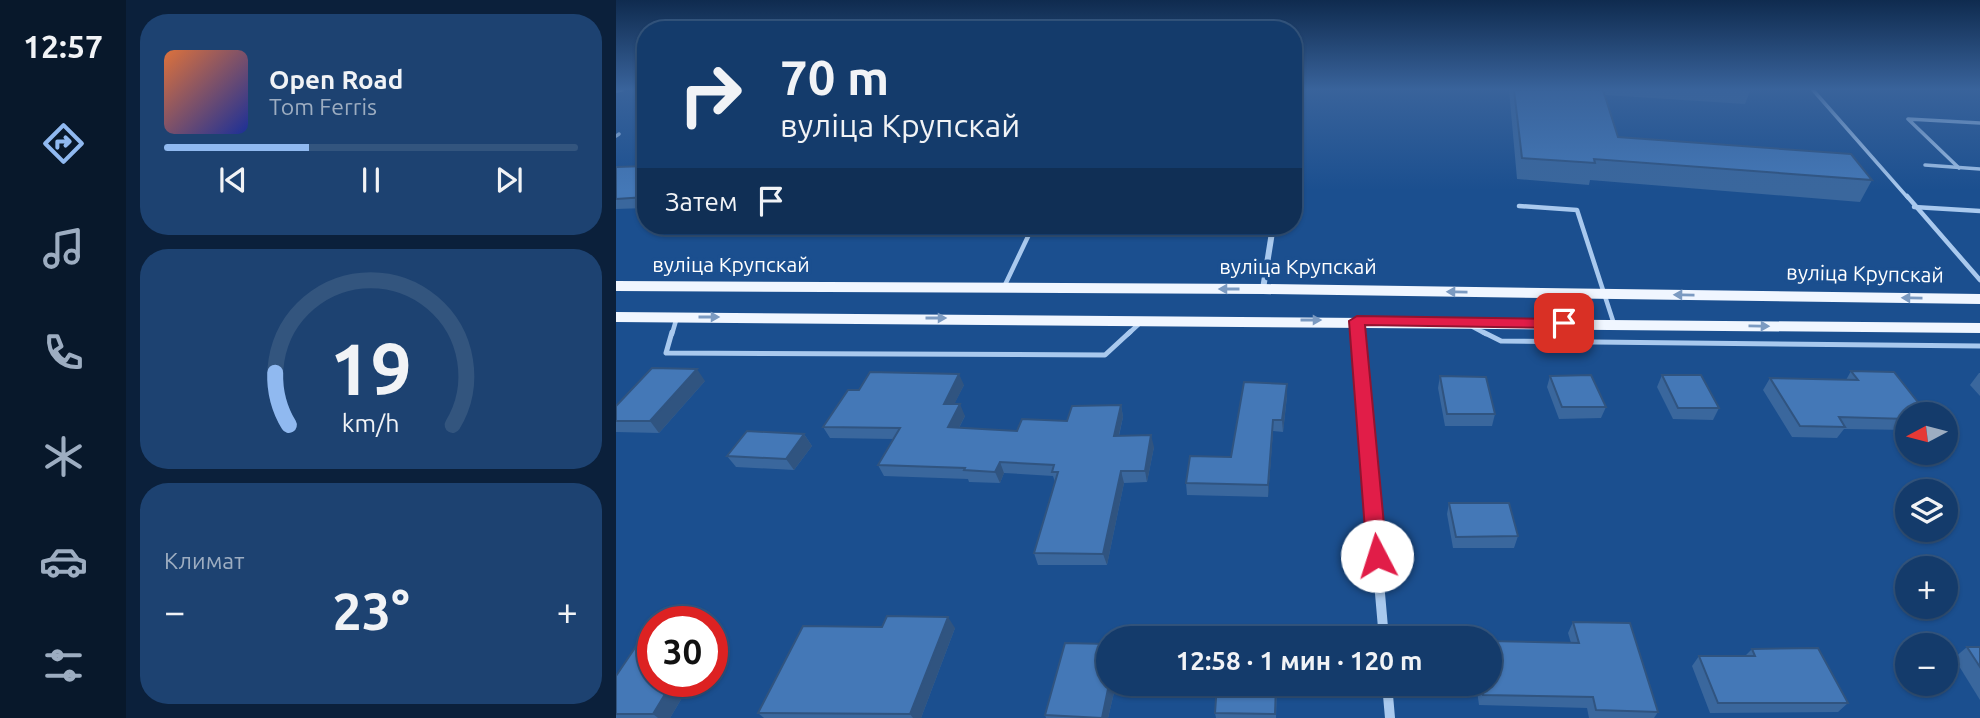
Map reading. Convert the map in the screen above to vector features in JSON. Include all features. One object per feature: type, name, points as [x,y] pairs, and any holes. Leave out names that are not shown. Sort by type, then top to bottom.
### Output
[{"type":"main road","name":"вуліца Крупскай","points":[[616,286],[1003,290],[1263,289],[1980,299]]},
{"type":"main road","points":[[616,317],[1980,328]]},
{"type":"street","points":[[1263,289],[1271,235]]},
{"type":"street","points":[[1357,321],[1383,626]]},
{"type":"street","points":[[1388,696],[1390,718]]},
{"type":"lane","points":[[1842,124],[1980,280]]},
{"type":"lane","points":[[1913,124],[1959,168]]},
{"type":"lane","points":[[1924,165],[1980,169]]},
{"type":"lane","points":[[1519,206],[1577,210],[1614,324]]},
{"type":"lane","points":[[1914,207],[1980,211]]},
{"type":"lane","points":[[1003,290],[1029,235]]},
{"type":"lane","points":[[677,317],[667,353],[1105,355],[1144,320]]},
{"type":"lane","points":[[1464,322],[1501,341],[1980,346]]},
{"type":"building","points":[[1518,124],[1614,124],[1618,137],[1851,154],[1872,180],[1594,159],[1595,163],[1522,158]]},
{"type":"building","points":[[637,166],[637,198],[616,199],[616,167]]},
{"type":"building","points":[[652,368],[697,369],[650,421],[616,421],[616,406]]},
{"type":"building","points":[[1851,371],[1894,372],[1918,402],[1895,402],[1895,419],[1839,417],[1845,427],[1800,426],[1770,378],[1858,380]]},
{"type":"building","points":[[870,372],[959,374],[944,404],[960,404],[948,427],[1017,431],[1022,419],[1067,421],[1072,406],[1121,405],[1114,436],[1151,435],[1145,471],[1121,471],[1103,554],[1034,553],[1058,472],[1052,472],[1054,465],[1000,462],[995,472],[964,470],[965,468],[878,465],[900,428],[823,427],[848,390],[859,390]]},
{"type":"building","points":[[1591,375],[1606,407],[1562,407],[1550,376]]},
{"type":"building","points":[[1662,375],[1701,375],[1719,408],[1678,408]]},
{"type":"building","points":[[1440,376],[1486,377],[1495,414],[1447,414]]},
{"type":"building","points":[[1244,382],[1287,384],[1282,420],[1273,420],[1268,485],[1186,483],[1190,456],[1231,457]]},
{"type":"building","points":[[747,431],[804,434],[786,459],[727,456]]},
{"type":"building","points":[[1449,503],[1509,503],[1518,536],[1456,537]]},
{"type":"building","points":[[887,616],[948,617],[910,714],[758,713],[803,626],[882,627]]},
{"type":"building","points":[[1573,622],[1630,623],[1658,712],[1596,710],[1593,697],[1502,695],[1502,641],[1579,643]]},
{"type":"building","points":[[1065,643],[1096,644],[1096,696],[1107,696],[1102,718],[1045,715]]},
{"type":"building","points":[[637,645],[637,697],[663,697],[653,714],[616,714],[616,676]]},
{"type":"building","points":[[1967,647],[1980,647],[1980,667]]},
{"type":"building","points":[[1818,648],[1848,703],[1718,703],[1699,656],[1755,656],[1752,649]]},
{"type":"building","points":[[1216,696],[1276,696],[1275,714],[1215,713]]},
{"type":"route","points":[[1377,556],[1357,321],[1564,323]]}]
